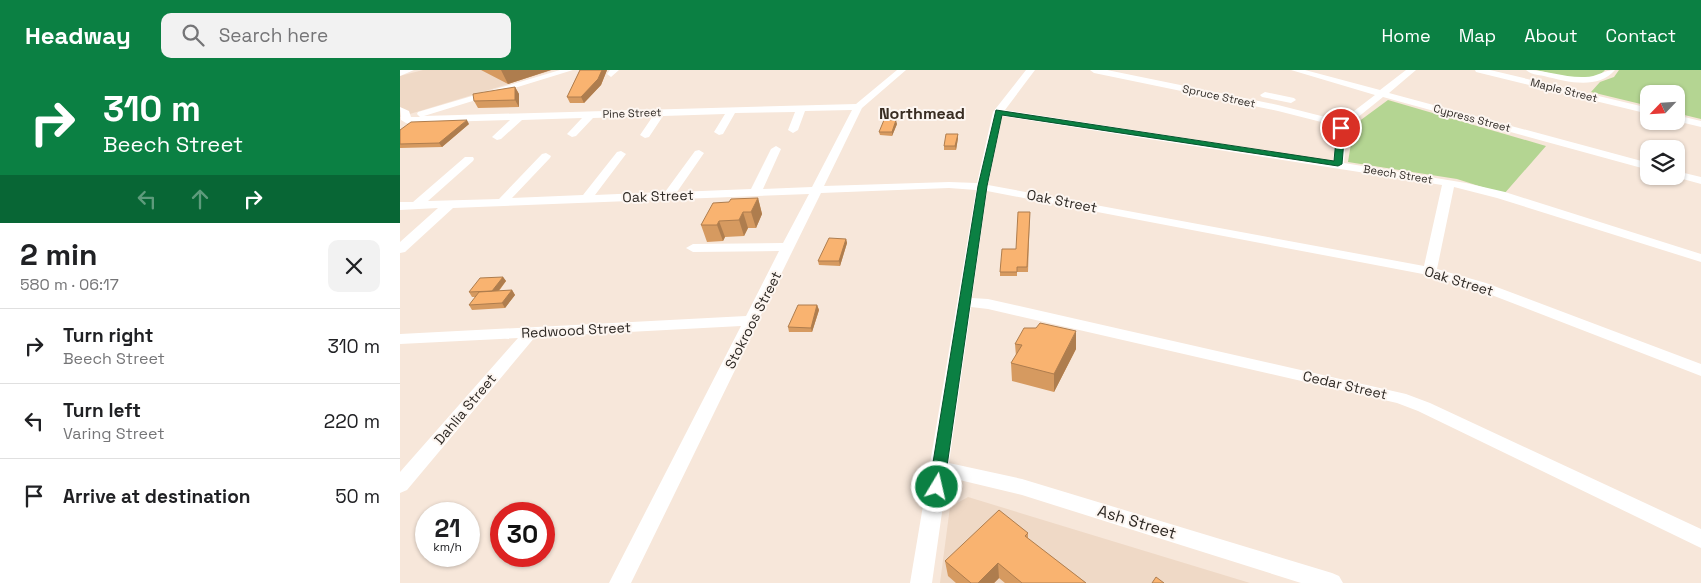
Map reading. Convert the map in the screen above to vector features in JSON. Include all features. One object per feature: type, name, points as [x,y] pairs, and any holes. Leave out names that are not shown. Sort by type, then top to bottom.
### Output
[{"type":"street","points":[[403,122],[569,70]]},
{"type":"street","name":"Stokroos Street","points":[[620,583],[753,321],[858,107],[902,70]]},
{"type":"street","points":[[921,583],[982,186],[998,112],[1031,70]]},
{"type":"street","name":"Spruce Street","points":[[1094,70],[1343,124]]},
{"type":"street","name":"Cypress Street","points":[[1295,70],[1640,165]]},
{"type":"street","points":[[1338,164],[1343,124],[1412,70]]},
{"type":"street","name":"Maple Street","points":[[1480,70],[1640,109]]},
{"type":"street","points":[[1530,70],[1561,77],[1589,80],[1602,78],[1611,70]]},
{"type":"street","points":[[533,94],[529,90],[559,79],[552,75]]},
{"type":"street","points":[[473,108],[487,104],[497,98],[492,93]]},
{"type":"street","points":[[1232,99],[1243,94],[1252,93],[1291,100]]},
{"type":"street","name":"Pine Street","points":[[403,122],[858,107]]},
{"type":"street","points":[[793,130],[801,108]]},
{"type":"street","points":[[400,110],[406,113],[403,122]]},
{"type":"street","points":[[719,132],[732,110]]},
{"type":"street","points":[[645,135],[661,112]]},
{"type":"street","name":"Beech Street","points":[[998,112],[1449,182],[1501,195],[1701,258]]},
{"type":"street","points":[[572,134],[590,115]]},
{"type":"street","points":[[496,137],[519,117]]},
{"type":"street","points":[[1685,120],[1701,124]]},
{"type":"street","points":[[755,192],[776,149]]},
{"type":"street","points":[[669,195],[699,153]]},
{"type":"street","points":[[586,199],[621,154]]},
{"type":"street","points":[[502,202],[546,156]]},
{"type":"street","points":[[418,205],[469,159]]},
{"type":"street","points":[[1685,177],[1701,181]]},
{"type":"street","points":[[1430,271],[1449,182]]},
{"type":"street","name":"Oak Street","points":[[400,206],[818,189],[949,185],[982,186],[1430,271],[1481,286],[1701,370]]},
{"type":"street","points":[[400,249],[450,204]]},
{"type":"street","points":[[694,248],[790,246]]},
{"type":"street","name":"Cedar Street","points":[[965,302],[988,304],[1041,322],[1400,398],[1424,407],[1701,539]]},
{"type":"street","name":"Redwood Street","points":[[400,339],[753,321]]},
{"type":"street","name":"Dahlia Street","points":[[400,485],[530,333]]},
{"type":"street","name":"Ash Street","points":[[940,468],[1022,487],[1332,583]]},
{"type":"shaded area","points":[[423,70],[554,70],[400,117],[400,76]]},
{"type":"shaded area","points":[[968,497],[1250,583],[940,583],[950,507]]},
{"type":"green space","points":[[1536,70],[1605,70],[1599,75],[1592,77],[1572,78]]},
{"type":"green space","points":[[1619,70],[1701,70],[1701,119],[1685,115],[1685,85],[1640,85],[1640,104],[1591,92],[1600,82],[1614,77]]},
{"type":"green space","points":[[1388,100],[1546,146],[1504,194],[1457,179],[1348,162],[1354,125]]},
{"type":"building","points":[[580,70],[602,70],[598,79],[581,97],[567,97]]},
{"type":"building","points":[[515,87],[515,100],[474,101],[473,94]]},
{"type":"building","points":[[467,120],[439,143],[400,144],[400,130],[411,122]]},
{"type":"building","points":[[884,120],[896,120],[892,132],[879,132]]},
{"type":"building","points":[[946,134],[958,134],[955,146],[944,146]]},
{"type":"building","points":[[758,198],[751,212],[743,212],[739,220],[719,221],[717,225],[701,225],[713,203],[729,202],[731,199]]},
{"type":"building","points":[[1018,212],[1030,212],[1027,267],[1017,267],[1017,272],[1000,272],[1002,249],[1016,249]]},
{"type":"building","points":[[829,238],[846,239],[839,261],[818,261]]},
{"type":"building","points":[[503,277],[492,291],[469,292],[480,278]]},
{"type":"building","points":[[512,290],[502,303],[469,305],[479,292]]},
{"type":"building","points":[[798,305],[817,305],[811,328],[788,327]]},
{"type":"building","points":[[1040,323],[1076,331],[1054,374],[1011,363],[1022,345],[1015,344],[1024,328],[1036,328]]},
{"type":"building","points":[[999,510],[1028,533],[1025,536],[1086,583],[1022,583],[998,563],[978,583],[971,583],[945,561]]},
{"type":"building","points":[[1156,577],[1164,583],[1152,583]]},
{"type":"district","name":"Northmead","points":[[922,113]]},
{"type":"route","points":[[937,487],[982,186],[998,112],[1338,164],[1341,128]]}]
